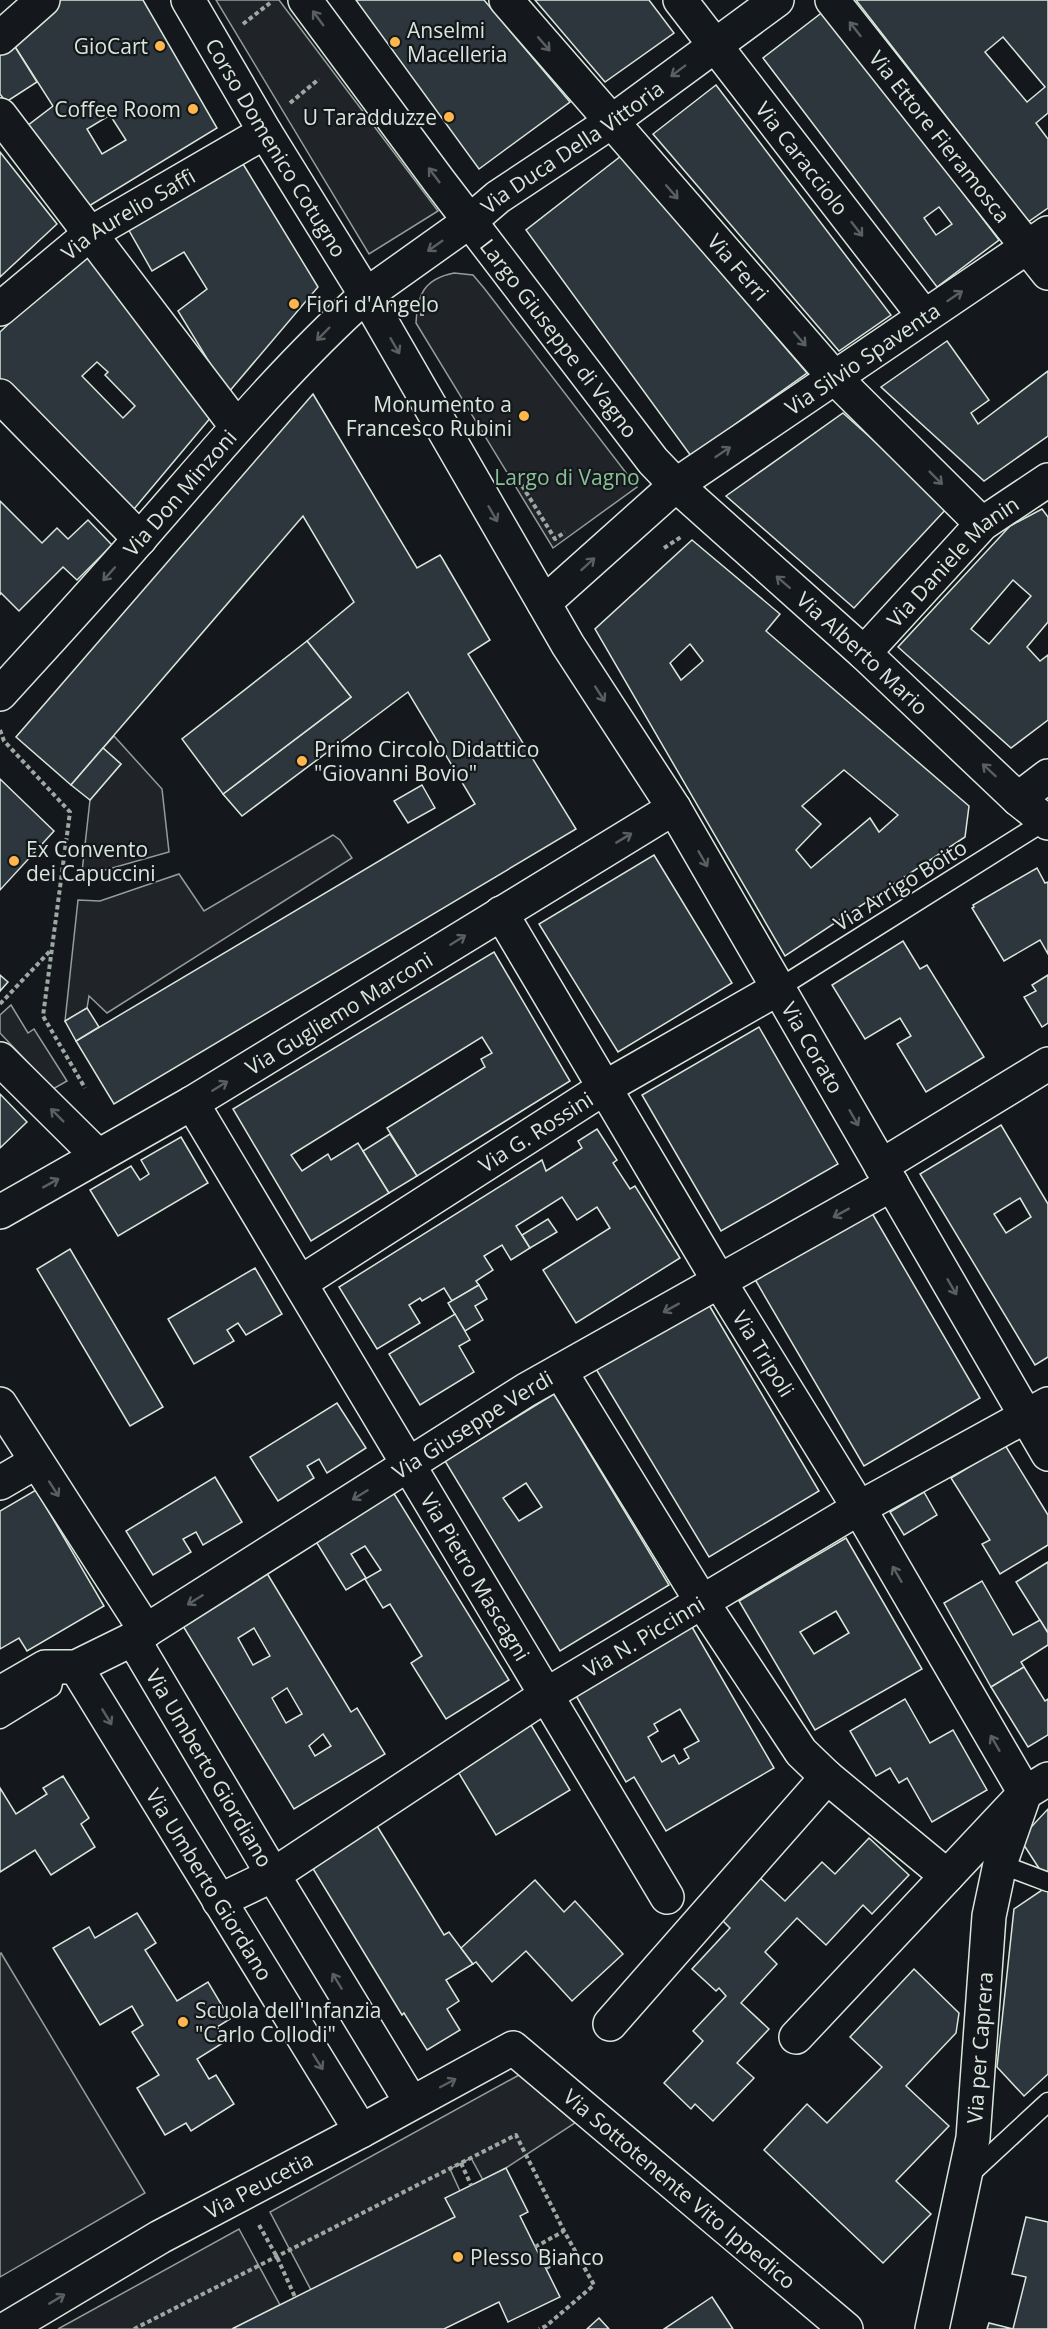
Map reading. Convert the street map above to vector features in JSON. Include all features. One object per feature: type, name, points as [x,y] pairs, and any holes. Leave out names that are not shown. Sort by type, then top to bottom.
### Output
[{"type":"street","points":[[0,38],[43,0]]},
{"type":"street","name":"Corso Domenico Cotugno","points":[[188,0],[265,132],[366,295]]},
{"type":"street","points":[[305,0],[470,221]]},
{"type":"street","name":"Via Ferri","points":[[506,0],[834,377],[982,524]]},
{"type":"street","name":"Via Caracciolo","points":[[680,0],[924,316]]},
{"type":"street","name":"Via Duca Della Vittoria","points":[[366,295],[470,221],[498,197],[611,122],[777,0]]},
{"type":"street","name":"Via Ettore Fieramosca","points":[[832,0],[1038,240],[1048,273]]},
{"type":"street","points":[[0,115],[237,427]]},
{"type":"street","name":"Via Aurelio Saffi","points":[[0,309],[91,233],[265,132]]},
{"type":"street","name":"Largo Giuseppe di Vagno","points":[[470,221],[653,461],[675,485]]},
{"type":"street","name":"Via Silvio Spaventa","points":[[675,485],[1038,240]]},
{"type":"street","points":[[366,295],[544,603],[675,485]]},
{"type":"street","name":"Via Don Minzoni","points":[[0,694],[322,334],[366,295]]},
{"type":"street","points":[[0,396],[140,539]]},
{"type":"street","name":"Via Daniele Manin","points":[[864,653],[982,524],[1048,480]]},
{"type":"street","name":"Via Alberto Mario","points":[[675,485],[864,653],[1018,798],[1047,822]]},
{"type":"street","name":"Via Corato","points":[[544,603],[568,645],[674,808],[887,1175],[1038,1410],[1048,1454]]},
{"type":"street","points":[[1018,798],[1048,776]]},
{"type":"street","name":"Via Gugliemo Marconi","points":[[0,1212],[192,1103],[674,808]]},
{"type":"street","name":"Via Tripoli","points":[[501,913],[719,1281],[859,1508],[1036,1786]]},
{"type":"street","name":"Via G. Rossini","points":[[300,1284],[604,1088],[778,988]]},
{"type":"street","points":[[0,1059],[98,1156]]},
{"type":"street","name":"Via Giuseppe Verdi","points":[[0,1693],[45,1667],[67,1666],[140,1635],[526,1390],[719,1281],[887,1175],[1048,1064]]},
{"type":"street","name":"Via Pietro Mascagni","points":[[192,1103],[667,1897]]},
{"type":"street","points":[[560,1371],[702,1602],[801,1752],[827,1777],[947,1876]]},
{"type":"street","points":[[0,1404],[140,1635]]},
{"type":"street","name":"Via N. Piccinni","points":[[273,1875],[546,1695],[859,1508],[1038,1410]]},
{"type":"street","points":[[0,1483],[36,1462]]},
{"type":"street","name":"Via Umberto Giordiano","points":[[140,1635],[273,1875],[219,1901]]},
{"type":"street","name":"Via Umberto Giordano","points":[[67,1666],[219,1901],[361,2131]]},
{"type":"street","points":[[610,2024],[827,1777]]},
{"type":"street","points":[[796,2037],[947,1876],[1036,1786]]},
{"type":"street","name":"Via per Caprera","points":[[932,2329],[973,2138],[989,1916],[999,1864],[1036,1786]]},
{"type":"street","points":[[273,1875],[411,2102]]},
{"type":"street","name":"Via Peucetia","points":[[6,2329],[160,2237],[513,2048]]},
{"type":"street","name":"Via Sottotenente Vito Ippedico","points":[[513,2048],[846,2329]]},
{"type":"lane","name":"Via Arrigo Boito","points":[[778,988],[1047,822]]},
{"type":"lane","points":[[0,1719],[52,1687],[67,1666]]},
{"type":"lane","points":[[999,1864],[1048,1882]]},
{"type":"lane","points":[[964,2179],[1048,2102]]},
{"type":"path","points":[[240,26],[273,1]]},
{"type":"path","points":[[287,105],[327,72]]},
{"type":"path","points":[[422,324],[422,305],[426,297]]},
{"type":"path","points":[[515,475],[555,539],[573,526]]},
{"type":"path","points":[[0,729],[4,741],[70,812],[43,1016],[89,1096]]},
{"type":"path","points":[[0,1004],[51,950]]},
{"type":"path","points":[[134,2329],[516,2135],[594,2285],[546,2326],[539,2329]]},
{"type":"path","points":[[461,2163],[471,2185]]},
{"type":"path","points":[[240,2194],[277,2257],[296,2297]]},
{"type":"path","points":[[535,2247],[564,2231]]},
{"type":"path","points":[[546,2268],[576,2252]]},
{"type":"green space","points":[[216,0],[279,0],[438,211],[369,254]]},
{"type":"green space","name":"Largo di Vagno","points":[[454,273],[473,275],[637,487],[553,548],[416,323],[418,304],[424,290],[436,279]]},
{"type":"green space","points":[[114,736],[162,789],[169,852],[98,872],[82,872],[90,800],[121,764],[103,748]]},
{"type":"green space","points":[[333,835],[340,840],[352,858],[107,1013],[89,996],[87,1008],[65,1021],[78,900],[100,901],[179,874],[204,911]]},
{"type":"green space","points":[[11,1005],[28,1033],[34,1029],[67,1081],[53,1089],[0,1033],[0,1015]]},
{"type":"green space","points":[[0,1954],[145,2193],[0,2277]]},
{"type":"green space","points":[[519,2075],[575,2123],[506,2168],[483,2180],[471,2158],[450,2169],[460,2191],[455,2217],[311,2290],[270,2212]]},
{"type":"green space","points":[[239,2229],[280,2305],[232,2329],[58,2329]]},
{"type":"building","points":[[61,0],[143,0],[217,128],[89,206],[27,126],[53,106],[12,42]],"holes":[[[110,115],[126,140],[102,154],[87,129]]]},
{"type":"building","points":[[356,0],[484,0],[570,102],[479,169]]},
{"type":"building","points":[[535,0],[649,0],[674,33],[605,82]]},
{"type":"building","points":[[856,0],[1048,0],[1048,113],[1036,123],[1048,139],[1048,208],[1028,222]],"holes":[[[1003,37],[1045,87],[1027,102],[985,52]]]},
{"type":"building","points":[[824,11],[999,240],[937,287],[763,58]],"holes":[[[939,207],[952,224],[936,235],[924,218]]]},
{"type":"building","points":[[12,42],[37,82],[6,102],[0,94],[0,53]]},
{"type":"building","points":[[716,85],[891,315],[839,351],[653,134]]},
{"type":"building","points":[[0,152],[57,224],[0,277]]},
{"type":"building","points":[[621,156],[807,373],[691,456],[526,230]]},
{"type":"building","points":[[240,159],[318,287],[228,393],[178,311],[207,289],[184,252],[152,271],[127,227]]},
{"type":"building","points":[[85,253],[212,416],[134,509],[0,379],[0,332]],"holes":[[[97,362],[108,372],[105,375],[135,406],[123,418],[82,376]]]},
{"type":"building","points":[[947,341],[989,400],[971,413],[978,424],[1048,371],[1048,436],[984,481],[881,387]]},
{"type":"building","points":[[313,394],[417,568],[440,555],[442,558],[490,640],[468,654],[576,829],[114,1104],[76,1041],[475,804],[408,692],[242,816],[223,794],[351,697],[307,641],[354,602],[303,516],[71,785],[16,737]]},
{"type":"building","points":[[843,413],[948,507],[854,608],[726,496]]},
{"type":"building","points":[[0,501],[42,543],[57,528],[68,539],[88,520],[112,545],[77,580],[63,567],[19,611],[1,593],[0,595]]},
{"type":"building","points":[[1042,509],[1048,517],[1048,622],[1027,647],[1040,661],[1048,655],[1048,720],[1011,748],[898,647],[1010,526]],"holes":[[[1013,580],[1031,596],[989,644],[971,629]]]},
{"type":"building","points":[[692,540],[780,614],[766,631],[969,806],[965,837],[785,956],[595,629]],"holes":[[[690,644],[703,661],[681,680],[670,663]],[[844,770],[898,815],[879,832],[870,818],[811,868],[796,850],[821,824],[802,806]]]},
{"type":"building","points":[[307,641],[351,697],[223,794],[182,739]]},
{"type":"building","points":[[103,748],[121,764],[90,800],[71,785]]},
{"type":"building","name":"Ex Convento dei Capuccini","points":[[0,779],[54,831],[0,890]]},
{"type":"building","points":[[422,785],[435,808],[408,823],[394,801]]},
{"type":"building","points":[[654,855],[732,983],[618,1052],[539,924]]},
{"type":"building","points":[[1037,868],[1045,883],[1048,882],[1048,954],[1040,940],[1004,961],[972,908],[973,905]]},
{"type":"building","points":[[903,941],[920,969],[927,965],[984,1057],[926,1092],[897,1044],[911,1036],[900,1018],[865,1039],[832,985]]},
{"type":"building","points":[[494,952],[570,1081],[417,1176],[387,1128],[485,1067],[481,1059],[492,1053],[482,1037],[291,1155],[302,1171],[328,1154],[331,1160],[358,1143],[389,1193],[311,1241],[233,1109]]},
{"type":"building","points":[[0,975],[8,982],[0,991]]},
{"type":"building","points":[[1048,975],[1048,1023],[1042,1027],[1024,997],[1036,991],[1032,985]]},
{"type":"building","points":[[87,1008],[99,1027],[76,1041],[65,1021]]},
{"type":"building","points":[[759,1027],[838,1164],[721,1231],[642,1095]]},
{"type":"building","points":[[0,1094],[27,1122],[0,1148]]},
{"type":"building","points":[[1001,1125],[1048,1204],[1048,1357],[1035,1365],[920,1174]],"holes":[[[1020,1198],[1031,1217],[1006,1233],[994,1214]]]},
{"type":"building","points":[[597,1129],[617,1160],[613,1163],[630,1189],[635,1186],[680,1258],[576,1323],[543,1270],[610,1228],[597,1207],[577,1220],[562,1197],[516,1226],[530,1248],[511,1260],[502,1245],[484,1256],[493,1270],[476,1281],[479,1285],[452,1301],[444,1288],[422,1301],[420,1298],[409,1305],[420,1323],[377,1349],[339,1287],[542,1160],[546,1171],[582,1148],[578,1141]]},
{"type":"building","points":[[390,1134],[417,1176],[389,1193],[363,1151]]},
{"type":"building","points":[[181,1137],[208,1183],[118,1236],[90,1190],[131,1166],[140,1180],[149,1174],[141,1160]]},
{"type":"building","points":[[869,1208],[980,1398],[864,1466],[753,1276]]},
{"type":"building","points":[[548,1219],[557,1232],[530,1248],[522,1235]]},
{"type":"building","points":[[70,1249],[163,1407],[130,1426],[37,1269]]},
{"type":"building","points":[[255,1268],[282,1314],[246,1335],[238,1323],[227,1330],[234,1341],[194,1364],[168,1319]]},
{"type":"building","points":[[479,1285],[487,1299],[475,1306],[483,1320],[465,1331],[448,1303]]},
{"type":"building","points":[[706,1300],[819,1491],[709,1557],[596,1369]]},
{"type":"building","points":[[455,1314],[470,1340],[459,1346],[474,1372],[420,1405],[389,1354]]},
{"type":"building","points":[[554,1394],[669,1585],[560,1651],[445,1461]],"holes":[[[526,1483],[542,1507],[519,1521],[503,1498]]]},
{"type":"building","points":[[337,1403],[366,1448],[327,1473],[319,1459],[307,1466],[314,1478],[278,1501],[250,1457]]},
{"type":"building","points":[[1005,1445],[1048,1515],[1048,1545],[1000,1574],[982,1544],[990,1540],[951,1478]]},
{"type":"building","points":[[215,1477],[242,1522],[203,1545],[196,1532],[183,1539],[191,1552],[153,1575],[126,1531]]},
{"type":"building","points":[[36,1490],[104,1606],[27,1651],[19,1638],[0,1649],[0,1511]]},
{"type":"building","points":[[393,1492],[509,1680],[446,1719],[411,1663],[422,1656],[390,1604],[383,1608],[365,1579],[381,1570],[365,1546],[351,1554],[366,1578],[346,1590],[315,1540]]},
{"type":"building","points":[[924,1492],[937,1515],[904,1535],[890,1512]]},
{"type":"building","points":[[846,1538],[922,1669],[815,1730],[739,1601]],"holes":[[[836,1611],[849,1633],[814,1654],[800,1632]]]},
{"type":"building","points":[[1048,1562],[1048,1633],[1016,1582]]},
{"type":"building","points":[[265,1570],[351,1712],[357,1708],[385,1754],[294,1809],[180,1621]],"holes":[[[254,1628],[270,1656],[253,1665],[238,1638]],[[287,1688],[302,1714],[286,1723],[272,1698]],[[323,1734],[331,1746],[315,1756],[309,1746]]]},
{"type":"building","points":[[982,1581],[1013,1635],[1040,1620],[1048,1633],[1048,1645],[1021,1662],[1024,1667],[991,1687],[944,1603]]},
{"type":"building","points":[[692,1627],[774,1768],[666,1831],[634,1777],[626,1782],[575,1694]],"holes":[[[680,1709],[699,1741],[684,1749],[689,1758],[679,1764],[674,1755],[662,1762],[648,1737],[658,1731],[654,1724]]]},
{"type":"building","points":[[1024,1667],[1045,1701],[1048,1699],[1048,1735],[1028,1747],[991,1687]]},
{"type":"building","points":[[905,1699],[930,1743],[953,1730],[987,1790],[932,1822],[907,1778],[899,1783],[890,1768],[876,1776],[850,1731]]},
{"type":"building","points":[[531,1725],[570,1790],[496,1835],[457,1770]]},
{"type":"building","points":[[63,1776],[89,1818],[81,1824],[95,1847],[51,1875],[35,1850],[0,1872],[0,1788],[16,1814],[47,1794],[43,1788]]},
{"type":"building","points":[[1048,1809],[1048,1874],[1044,1876],[1020,1839]]},
{"type":"building","points":[[377,1826],[444,1935],[449,1932],[473,1964],[446,1980],[459,2001],[447,2009],[460,2030],[427,2050],[404,2013],[402,2015],[312,1867]]},
{"type":"building","points":[[869,1838],[909,1875],[872,1914],[863,1905],[826,1945],[797,1918],[765,1952],[777,1964],[741,2003],[769,2029],[737,2063],[754,2078],[713,2121],[695,2104],[691,2109],[664,2083],[703,2041],[693,2031],[726,1996],[719,1988],[716,1991],[692,1969],[730,1928],[720,1918],[759,1877],[785,1901],[822,1862],[835,1874]]},
{"type":"building","points":[[535,1880],[564,1912],[575,1901],[623,1954],[572,2001],[526,1951],[492,1982],[476,1962],[473,1964],[461,1948]]},
{"type":"building","points":[[1048,1886],[1048,2074],[1024,2096],[997,2067],[1014,1909]]},
{"type":"building","name":"Scuola dell'Infanzia \"Carlo Collodi\"","points":[[137,1913],[156,1943],[145,1950],[177,2001],[208,1982],[230,2019],[217,2027],[226,2041],[197,2059],[209,2079],[216,2075],[234,2104],[191,2131],[186,2123],[165,2135],[137,2088],[159,2075],[132,2032],[143,2025],[132,2006],[100,2025],[53,1948],[89,1927],[95,1938]]},
{"type":"building","points":[[914,1969],[959,2013],[956,2033],[906,2086],[949,2126],[896,2181],[931,2214],[883,2263],[764,2150],[807,2104],[827,2123],[882,2067],[850,2037]]},
{"type":"building","name":"Plesso Bianco","points":[[506,2168],[528,2212],[520,2216],[560,2297],[508,2322],[499,2302],[444,2329],[232,2329],[455,2217],[445,2198]]},
{"type":"building","points":[[1026,2217],[1048,2222],[1048,2329],[1013,2329],[1026,2277],[1012,2274]]},
{"type":"building","points":[[712,2297],[733,2329],[664,2329]]},
{"type":"building","points":[[599,2318],[609,2329],[587,2329]]},
{"type":"building","points":[[989,2323],[1013,2329],[987,2329]]},
{"type":"place","name":"Anselmi Macelleria","points":[[395,42]]},
{"type":"place","name":"GioCart","points":[[160,46]]},
{"type":"place","name":"Coffee Room","points":[[193,109]]},
{"type":"place","name":"U Taradduzze","points":[[449,117]]},
{"type":"place","name":"Fiori d'Angelo","points":[[294,304]]},
{"type":"place","name":"Monumento a Francesco Rubini","points":[[524,416]]},
{"type":"place","name":"Primo Circolo Didattico \"Giovanni Bovio\"","points":[[302,761]]},
{"type":"place","name":"Ex Convento dei Capuccini","points":[[14,861]]},
{"type":"place","name":"Scuola dell'Infanzia \"Carlo Collodi\"","points":[[183,2022]]},
{"type":"place","name":"Plesso Bianco","points":[[458,2257]]}]
